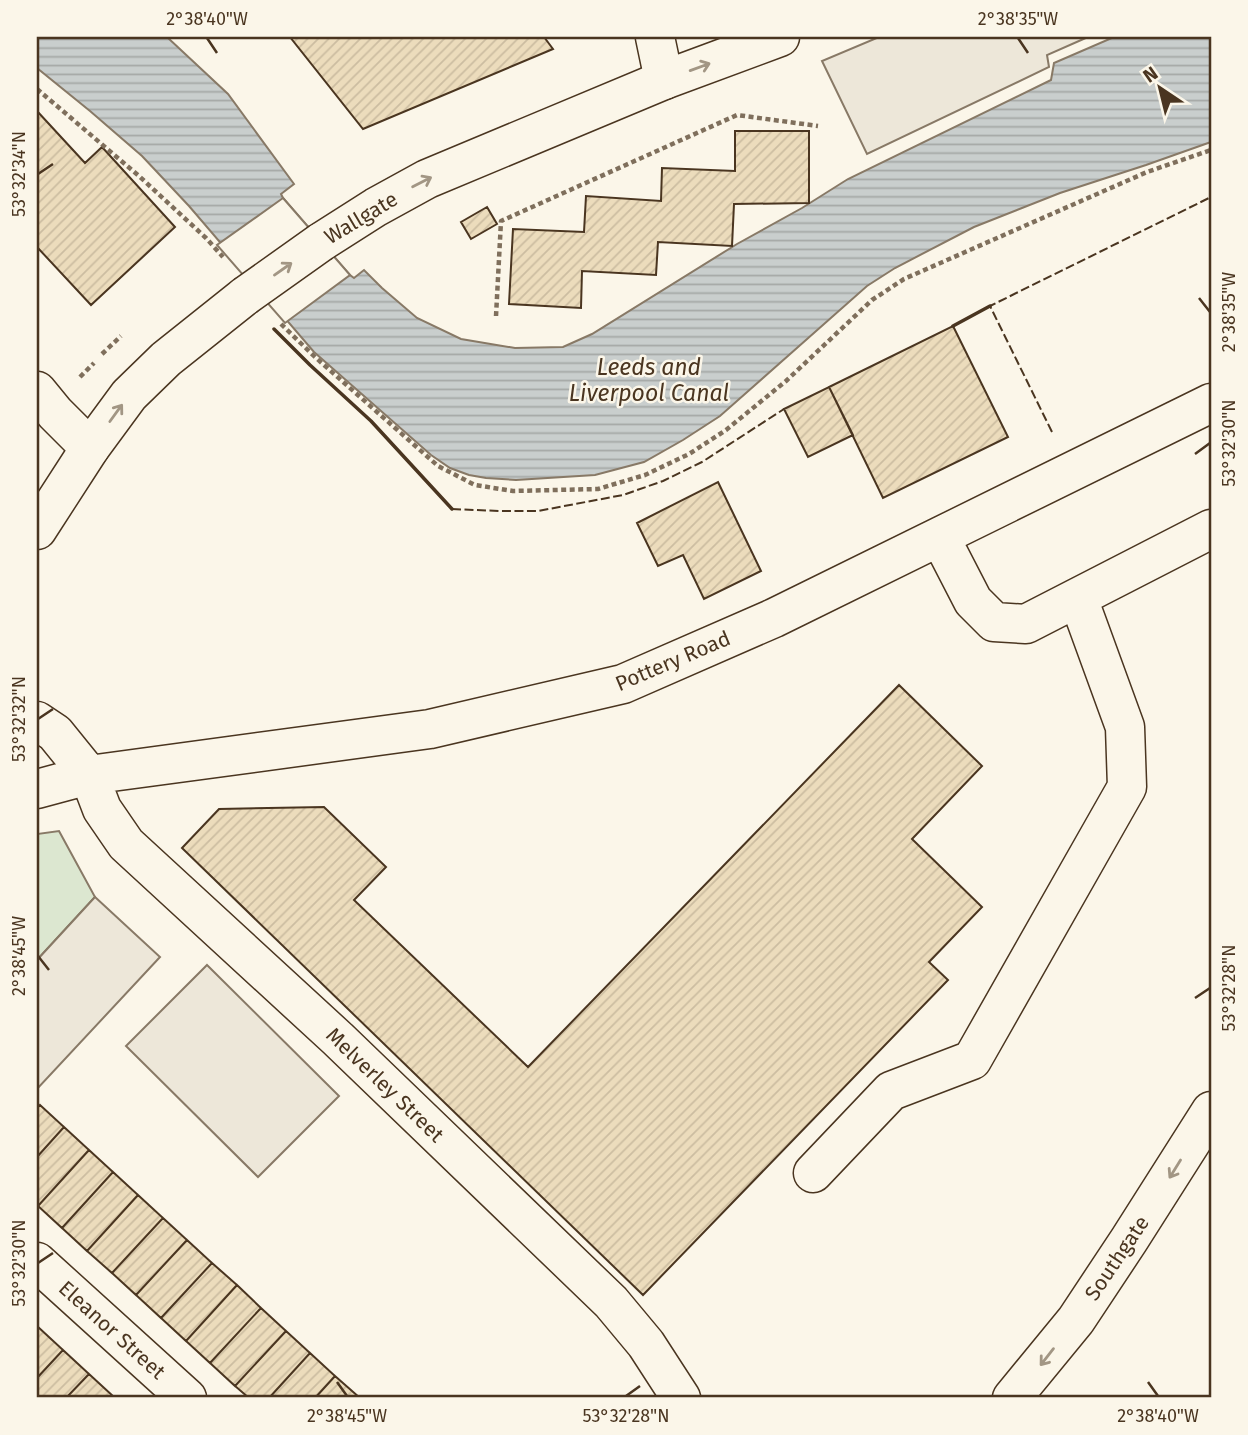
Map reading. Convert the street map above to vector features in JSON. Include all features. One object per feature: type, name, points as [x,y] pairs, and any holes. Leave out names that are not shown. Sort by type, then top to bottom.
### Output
[{"type":"main road","points":[[655,37],[664,80]]},
{"type":"main road","name":"Wallgate","points":[[37,530],[90,448],[129,395],[166,359],[260,306],[321,242],[376,207],[427,180],[664,80],[780,37]]},
{"type":"main road","points":[[37,391],[90,448]]},
{"type":"main road","name":"Pottery Road","points":[[37,789],[89,775],[430,729],[623,684],[774,618],[1211,403]]},
{"type":"main road","points":[[940,537],[974,601],[995,622],[1026,624],[1211,529]]},
{"type":"main road","points":[[813,1173],[891,1091],[972,1060],[1127,787],[1125,727],[1078,598]]},
{"type":"main road","points":[[37,721],[55,733],[89,775]]},
{"type":"main road","name":"Melverley Street","points":[[89,775],[102,809],[126,844],[338,1039],[611,1301],[646,1344],[681,1398]]},
{"type":"main road","name":"Southgate","points":[[1013,1398],[1076,1320],[1211,1111]]},
{"type":"main road","name":"Eleanor Street","points":[[37,1262],[187,1398]]},
{"type":"path","points":[[37,89],[139,176],[223,257]]},
{"type":"path","points":[[496,316],[501,221],[737,115],[818,126]]},
{"type":"path","points":[[260,306],[438,466],[475,485],[513,491],[598,489],[645,475],[689,454],[726,429],[786,381],[872,300],[904,279],[1147,172],[1211,150]]},
{"type":"green space","points":[[59,831],[95,897],[37,960],[37,834]]},
{"type":"shaded area","points":[[879,37],[1088,37],[1047,55],[1049,67],[867,154],[822,61]]},
{"type":"shaded area","points":[[95,897],[160,957],[37,1089],[37,960]]},
{"type":"shaded area","points":[[207,965],[339,1096],[258,1177],[126,1046]]},
{"type":"water","name":"Leeds and Liverpool Canal","points":[[37,37],[167,37],[228,94],[294,184],[281,194],[283,198],[350,275],[354,278],[364,270],[417,318],[461,339],[515,348],[563,347],[592,334],[848,179],[1051,80],[1054,63],[1114,37],[1211,37],[1211,142],[1060,193],[974,227],[895,268],[867,286],[720,416],[644,462],[595,475],[516,480],[486,478],[450,468],[431,455],[314,352],[189,206],[142,156],[37,68]]},
{"type":"pier","points":[[283,198],[350,275],[285,323],[217,245]]},
{"type":"building","points":[[290,37],[544,37],[553,49],[363,129]]},
{"type":"building","points":[[37,111],[85,163],[102,147],[175,227],[91,305],[37,247]]},
{"type":"building","points":[[735,131],[809,131],[809,203],[734,204],[732,246],[658,242],[656,275],[582,271],[581,308],[509,304],[513,229],[584,232],[586,196],[661,201],[662,168],[735,171]]},
{"type":"building","points":[[487,207],[497,224],[471,239],[461,222]]},
{"type":"building","points":[[953,326],[1008,437],[883,498],[829,387]]},
{"type":"building","points":[[829,387],[853,435],[808,457],[784,409]]},
{"type":"building","points":[[718,482],[761,571],[704,599],[683,555],[658,566],[637,523]]},
{"type":"building","points":[[899,685],[982,766],[912,839],[982,907],[929,962],[948,980],[643,1295],[182,848],[219,809],[324,807],[386,867],[354,900],[528,1067]]},
{"type":"building","points":[[40,1105],[64,1127],[37,1157],[37,1108]]},
{"type":"building","points":[[64,1127],[89,1150],[38,1206],[37,1157]]},
{"type":"building","points":[[89,1150],[113,1172],[62,1228],[38,1206]]},
{"type":"building","points":[[113,1172],[138,1195],[87,1251],[62,1228]]},
{"type":"building","points":[[138,1195],[163,1218],[112,1273],[87,1251]]},
{"type":"building","points":[[163,1218],[187,1240],[136,1295],[112,1273]]},
{"type":"building","points":[[187,1240],[212,1263],[161,1318],[136,1295]]},
{"type":"building","points":[[212,1263],[237,1285],[186,1341],[161,1318]]},
{"type":"building","points":[[237,1285],[261,1308],[210,1363],[186,1341]]},
{"type":"building","points":[[261,1308],[286,1331],[235,1386],[210,1363]]},
{"type":"building","points":[[37,1326],[63,1350],[37,1378]]},
{"type":"building","points":[[286,1331],[310,1353],[269,1398],[249,1398],[235,1386]]},
{"type":"building","points":[[63,1350],[89,1374],[66,1398],[37,1398],[37,1378]]},
{"type":"building","points":[[310,1353],[335,1376],[315,1398],[269,1398]]},
{"type":"building","points":[[89,1374],[114,1397],[66,1398]]},
{"type":"building","points":[[335,1376],[360,1398],[315,1398]]},
{"type":"fence","points":[[1052,432],[990,306],[1211,197]]},
{"type":"fence","points":[[452,509],[538,511],[623,495],[663,481],[702,462],[784,409]]},
{"type":"wall","points":[[953,326],[990,306]]},
{"type":"wall","points":[[274,329],[371,421],[452,509]]}]
